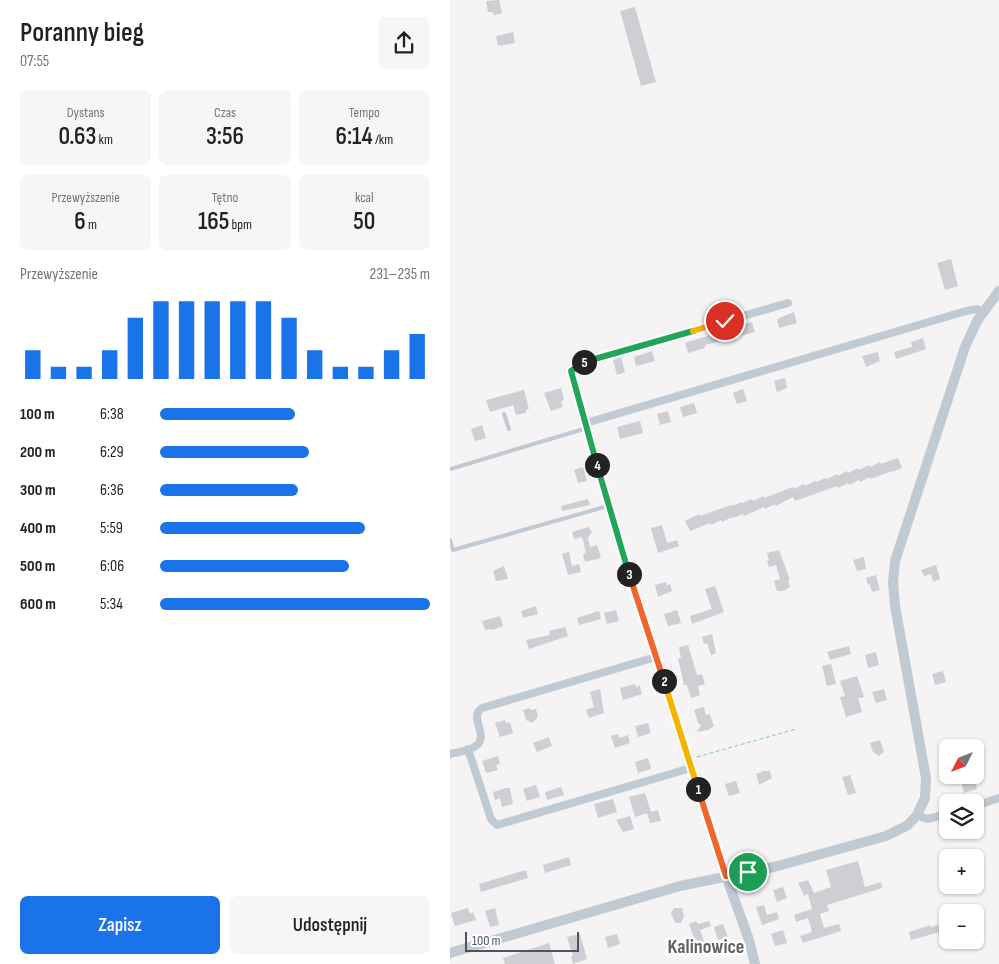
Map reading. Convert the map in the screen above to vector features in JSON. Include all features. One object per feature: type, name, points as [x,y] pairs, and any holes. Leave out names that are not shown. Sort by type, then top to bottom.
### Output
[{"type":"street","points":[[450,953],[654,893],[774,867],[879,838],[903,829],[917,815],[924,798],[926,778],[896,617],[894,571],[902,535],[960,361],[973,329],[999,291]]},
{"type":"street","points":[[755,964],[749,940],[726,876],[608,506],[571,371],[576,366],[788,303]]},
{"type":"street","points":[[586,426],[966,311],[977,309],[984,311]]},
{"type":"street","points":[[450,754],[476,746],[480,740],[477,716],[478,711],[482,708],[656,657]]},
{"type":"street","points":[[468,749],[491,819],[497,825],[691,768]]},
{"type":"street","points":[[984,803],[999,798]]},
{"type":"street","points":[[917,815],[927,819],[939,816]]},
{"type":"lane","points":[[504,414],[509,429]]},
{"type":"lane","points":[[450,469],[586,426]]},
{"type":"lane","points":[[450,540],[453,550],[608,506]]},
{"type":"path","points":[[689,760],[796,728]]},
{"type":"building","points":[[499,0],[502,13],[493,15],[493,12],[488,12],[486,1]]},
{"type":"building","points":[[635,7],[656,82],[641,86],[620,11]]},
{"type":"building","points":[[513,32],[515,43],[498,46],[496,36]]},
{"type":"building","points":[[951,259],[958,286],[945,290],[937,263]]},
{"type":"building","points":[[794,312],[797,323],[779,328],[777,319]]},
{"type":"building","points":[[752,322],[755,332],[705,345],[705,348],[688,353],[685,343],[717,333],[717,336],[735,331],[734,327]]},
{"type":"building","points":[[923,338],[926,349],[896,359],[894,352],[912,347],[911,342]]},
{"type":"building","points":[[652,351],[655,361],[636,366],[634,357]]},
{"type":"building","points":[[878,352],[880,361],[866,367],[862,356]]},
{"type":"building","points":[[621,357],[625,372],[617,375],[613,360]]},
{"type":"building","points":[[785,378],[787,388],[777,392],[774,381]]},
{"type":"building","points":[[561,388],[564,400],[561,401],[563,407],[551,411],[544,393]]},
{"type":"building","points":[[743,389],[747,401],[737,404],[733,393]]},
{"type":"building","points":[[524,390],[529,409],[526,410],[526,413],[516,415],[513,405],[490,412],[486,400]]},
{"type":"building","points":[[694,403],[697,413],[683,417],[680,407]]},
{"type":"building","points":[[668,411],[671,422],[660,425],[657,414]]},
{"type":"building","points":[[640,421],[643,433],[620,439],[617,427]]},
{"type":"building","points":[[482,425],[486,438],[475,441],[471,429]]},
{"type":"building","points":[[898,458],[902,468],[871,479],[870,477],[860,482],[859,480],[849,485],[848,483],[838,488],[837,486],[795,501],[793,497],[776,506],[775,504],[765,509],[764,507],[744,516],[743,514],[732,517],[722,522],[721,520],[711,525],[710,523],[690,531],[685,521],[699,514],[700,516],[752,499],[753,501],[763,496],[764,498],[793,487],[794,489],[804,484],[805,486],[837,474],[838,476],[847,471],[848,473],[858,468],[859,470],[869,465],[870,467],[880,462],[881,464]]},
{"type":"building","points":[[583,467],[587,481],[578,483],[574,470]]},
{"type":"building","points":[[588,499],[590,505],[562,511],[561,506]]},
{"type":"building","points":[[662,525],[667,543],[677,540],[679,546],[658,553],[651,528]]},
{"type":"building","points":[[588,527],[592,532],[588,538],[590,547],[597,545],[601,558],[585,562],[583,554],[586,553],[583,540],[581,537],[574,539],[572,532]]},
{"type":"building","points":[[779,550],[790,580],[788,581],[790,587],[783,591],[777,591],[774,581],[780,579],[776,565],[769,567],[767,561],[769,560],[767,553]]},
{"type":"building","points":[[569,552],[572,566],[579,564],[581,572],[568,575],[562,554]]},
{"type":"building","points":[[864,557],[866,569],[857,571],[853,560]]},
{"type":"building","points":[[936,565],[940,579],[933,582],[931,574],[924,576],[921,570]]},
{"type":"building","points":[[504,566],[508,579],[496,581],[493,571]]},
{"type":"building","points":[[876,575],[880,590],[872,592],[866,578]]},
{"type":"building","points":[[666,582],[667,586],[670,584],[672,591],[658,597],[655,585]]},
{"type":"building","points":[[715,586],[724,612],[692,624],[690,616],[712,609],[705,589]]},
{"type":"building","points":[[536,606],[538,614],[523,618],[521,611]]},
{"type":"building","points":[[616,610],[619,621],[607,624],[604,613]]},
{"type":"building","points":[[677,610],[681,623],[668,626],[664,614]]},
{"type":"building","points":[[599,611],[601,619],[579,625],[577,618]]},
{"type":"building","points":[[500,616],[503,626],[493,630],[485,630],[482,621]]},
{"type":"building","points":[[565,627],[568,636],[529,649],[526,640],[550,635],[549,631]]},
{"type":"building","points":[[712,634],[716,653],[711,655],[707,643],[704,644],[702,637]]},
{"type":"building","points":[[688,645],[697,675],[702,674],[705,684],[698,686],[700,695],[691,698],[687,685],[684,685],[678,658],[681,658],[679,647]]},
{"type":"building","points":[[849,646],[851,654],[830,660],[827,652]]},
{"type":"building","points":[[876,652],[879,665],[868,668],[865,655]]},
{"type":"building","points":[[831,664],[836,684],[827,686],[822,666]]},
{"type":"building","points":[[943,671],[946,682],[935,685],[932,674]]},
{"type":"building","points":[[857,676],[864,697],[858,698],[862,712],[846,717],[840,697],[845,696],[840,681]]},
{"type":"building","points":[[635,684],[636,687],[640,686],[642,694],[623,700],[620,688]]},
{"type":"building","points":[[600,689],[604,713],[589,718],[586,710],[594,707],[590,692]]},
{"type":"building","points":[[884,689],[887,700],[876,703],[872,692]]},
{"type":"building","points":[[704,707],[706,715],[710,714],[714,726],[708,730],[697,732],[701,725],[698,723],[694,710]]},
{"type":"building","points":[[530,708],[530,710],[536,709],[538,717],[532,723],[526,720],[523,710]]},
{"type":"building","points":[[505,720],[506,723],[510,722],[513,733],[500,737],[495,723]]},
{"type":"building","points":[[648,723],[651,733],[638,737],[635,726]]},
{"type":"building","points":[[618,734],[619,738],[628,735],[630,743],[615,748],[611,736]]},
{"type":"building","points":[[549,737],[552,746],[537,752],[533,743]]},
{"type":"building","points":[[880,740],[884,752],[879,756],[873,752],[870,743]]},
{"type":"building","points":[[498,756],[500,764],[496,765],[498,770],[486,773],[482,761]]},
{"type":"building","points":[[648,758],[651,769],[638,773],[635,762]]},
{"type":"building","points":[[770,771],[772,778],[759,785],[756,774]]},
{"type":"building","points":[[850,775],[856,793],[848,795],[842,777]]},
{"type":"building","points":[[736,781],[740,793],[729,796],[725,784]]},
{"type":"building","points":[[962,784],[976,784],[977,789],[964,793]]},
{"type":"building","points":[[536,785],[540,797],[527,801],[523,789]]},
{"type":"building","points":[[561,787],[564,795],[547,800],[545,792]]},
{"type":"building","points":[[510,788],[513,804],[502,807],[500,798],[495,800],[493,792]]},
{"type":"building","points":[[645,793],[651,812],[635,817],[629,797]]},
{"type":"building","points":[[613,799],[617,812],[598,818],[594,804]]},
{"type":"building","points":[[658,810],[661,821],[650,823],[647,813]]},
{"type":"building","points":[[630,816],[634,829],[623,832],[616,820]]},
{"type":"building","points":[[569,857],[571,865],[545,873],[543,865]]},
{"type":"building","points":[[858,861],[865,887],[881,882],[882,888],[827,905],[829,911],[820,914],[824,928],[839,924],[841,931],[803,943],[800,936],[812,932],[808,918],[796,922],[794,915],[812,909],[808,894],[804,896],[798,883],[808,880],[814,893],[831,887],[826,870]]},
{"type":"building","points":[[526,870],[528,878],[481,892],[479,884]]},
{"type":"building","points":[[783,887],[787,898],[777,902],[773,890]]},
{"type":"building","points":[[764,905],[767,915],[777,912],[779,919],[762,925],[756,907]]},
{"type":"building","points":[[468,908],[470,914],[473,912],[476,920],[455,926],[451,913]]},
{"type":"building","points":[[495,908],[499,925],[490,927],[485,911]]},
{"type":"building","points":[[674,908],[682,908],[684,916],[681,923],[675,923],[671,913]]},
{"type":"building","points":[[696,921],[698,924],[709,921],[711,926],[700,930],[704,941],[696,944],[689,924]]},
{"type":"building","points":[[723,924],[728,937],[718,940],[714,927]]},
{"type":"building","points":[[930,925],[931,927],[938,925],[939,928],[939,932],[911,940],[909,932]]},
{"type":"building","points":[[783,930],[787,943],[775,946],[771,934]]},
{"type":"building","points":[[580,934],[587,959],[573,964],[571,957],[573,956],[567,937]]},
{"type":"building","points":[[617,934],[620,944],[608,948],[605,937]]},
{"type":"building","points":[[549,943],[555,964],[505,964],[503,958]]},
{"type":"district","name":"Kalinowice","points":[[706,946]]},
{"type":"route","points":[[725,321],[584,362],[571,371],[598,472],[620,544],[726,876],[748,872]]}]
